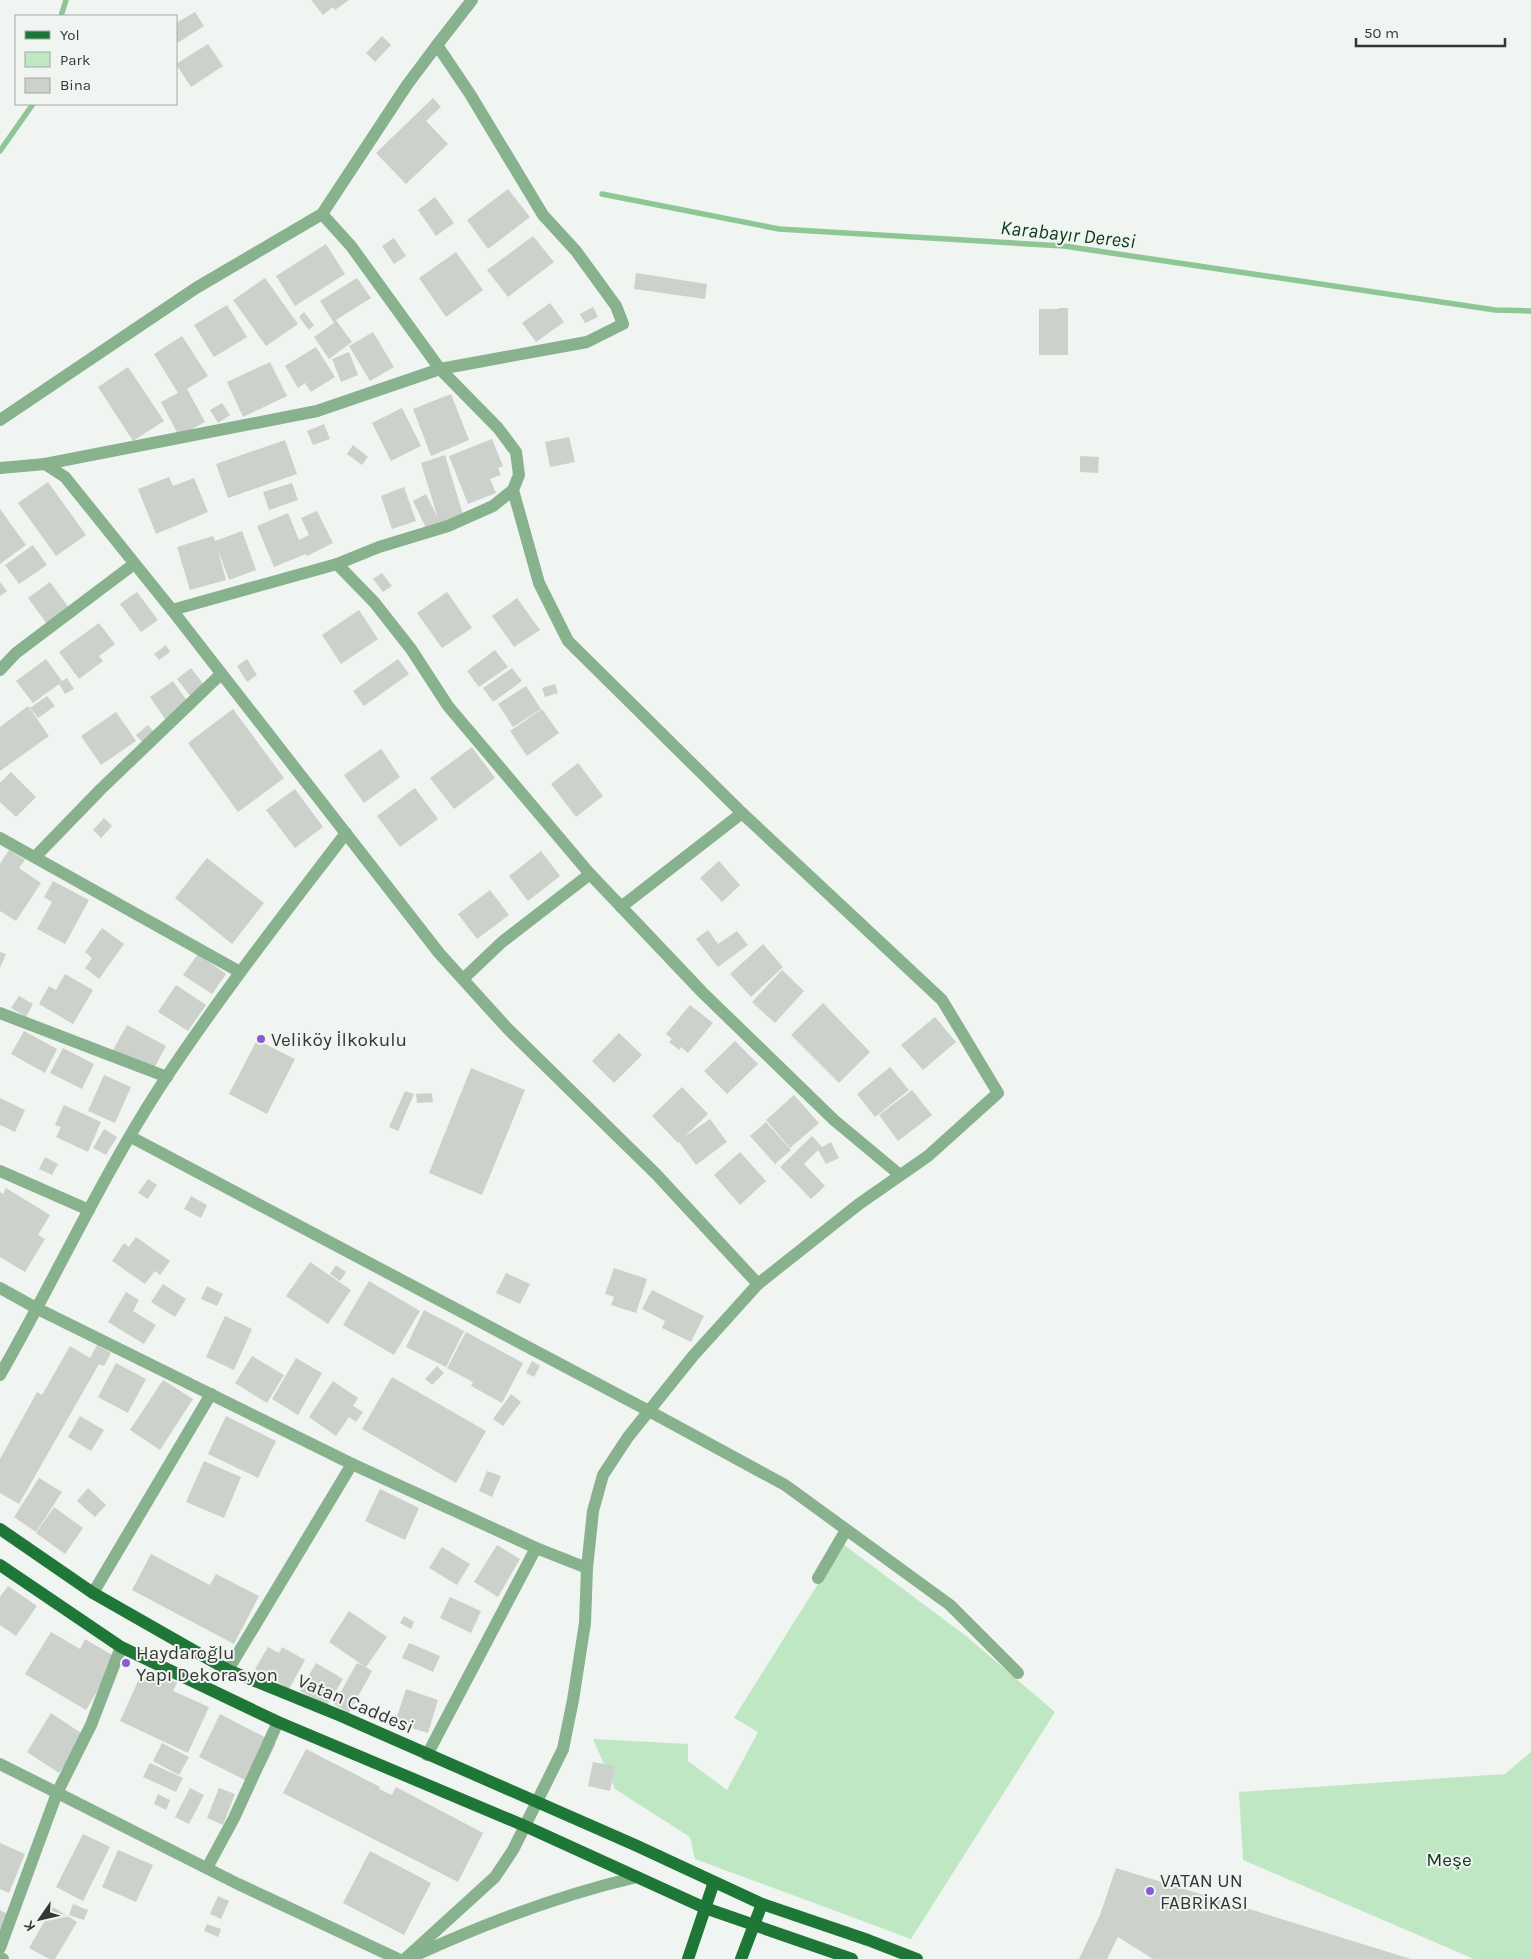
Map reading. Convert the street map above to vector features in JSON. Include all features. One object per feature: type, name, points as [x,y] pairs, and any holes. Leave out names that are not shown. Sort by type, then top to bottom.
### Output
[{"type":"main road","name":"Vatan Caddesi","points":[[0,1529],[93,1593],[228,1670],[341,1716],[635,1845],[762,1904],[868,1940],[917,1959]]},
{"type":"main road","points":[[0,1565],[121,1648],[278,1722],[525,1826],[705,1908],[852,1959]]},
{"type":"main road","points":[[688,1959],[714,1882]]},
{"type":"main road","points":[[741,1959],[762,1904]]},
{"type":"street","points":[[0,420],[196,288],[322,214],[407,85],[472,0]]},
{"type":"street","points":[[0,468],[45,464],[317,411],[440,369],[587,342],[623,324],[616,306],[576,251],[543,215],[475,102],[436,45]]},
{"type":"street","points":[[172,610],[337,564],[380,547],[448,526],[493,506],[513,490],[519,476],[516,452],[498,428],[440,369],[351,246],[322,214]]},
{"type":"street","points":[[45,464],[65,477],[172,610],[439,953],[507,1028],[656,1174],[758,1284]]},
{"type":"street","points":[[406,1959],[495,1876],[513,1850],[538,1803],[563,1749],[585,1624],[587,1568],[594,1512],[603,1475],[628,1437],[693,1356],[758,1284],[859,1204],[928,1156],[998,1093],[942,1000],[742,813],[568,641],[539,583],[513,490]]},
{"type":"street","points":[[0,670],[16,653],[134,564]]},
{"type":"street","points":[[337,564],[374,602],[410,649],[448,706],[590,874],[703,993],[827,1113],[900,1175]]},
{"type":"street","points":[[35,857],[101,789],[222,674]]},
{"type":"street","points":[[621,906],[742,813]]},
{"type":"street","points":[[0,1375],[38,1309],[89,1210],[167,1078],[240,972],[346,833]]},
{"type":"street","points":[[0,838],[240,972]]},
{"type":"street","points":[[463,979],[502,942],[590,874]]},
{"type":"street","points":[[0,1013],[167,1078]]},
{"type":"street","points":[[131,1137],[785,1485],[950,1606],[1018,1673]]},
{"type":"street","points":[[0,1171],[89,1210]]},
{"type":"street","points":[[0,1288],[38,1309],[352,1464],[536,1548],[587,1568]]},
{"type":"street","points":[[93,1593],[210,1394]]},
{"type":"street","points":[[228,1670],[352,1464]]},
{"type":"street","points":[[818,1578],[846,1530]]},
{"type":"street","points":[[428,1755],[536,1548]]},
{"type":"street","points":[[0,1948],[57,1793],[91,1724],[121,1648]]},
{"type":"street","points":[[207,1868],[234,1818],[278,1722]]},
{"type":"street","points":[[0,1764],[207,1868],[398,1959]]},
{"type":"street","points":[[406,1959],[514,1913],[636,1877]]},
{"type":"green space","points":[[843,1544],[966,1636],[1055,1712],[911,1939],[695,1859],[690,1837],[615,1789],[593,1739],[688,1744],[688,1761],[727,1790],[758,1732],[734,1718]]},
{"type":"green space","name":"Meşe","points":[[1531,1752],[1531,1959],[1474,1959],[1243,1860],[1239,1792],[1505,1774]]},
{"type":"building","points":[[311,0],[349,0],[335,10],[333,7],[323,15]]},
{"type":"building","points":[[195,12],[204,26],[178,43],[178,22]]},
{"type":"building","points":[[382,36],[391,45],[375,62],[366,53]]},
{"type":"building","points":[[208,44],[223,66],[191,87],[178,67],[178,63]]},
{"type":"building","points":[[433,98],[441,107],[426,121],[448,144],[406,184],[376,153]]},
{"type":"building","points":[[508,189],[530,217],[488,249],[467,220]]},
{"type":"building","points":[[435,197],[454,223],[436,236],[418,210]]},
{"type":"building","points":[[533,236],[554,262],[508,297],[487,270]]},
{"type":"building","points":[[394,238],[406,256],[394,264],[382,246]]},
{"type":"building","points":[[326,244],[345,274],[295,306],[276,276]]},
{"type":"building","points":[[456,252],[483,290],[446,317],[419,278]]},
{"type":"building","points":[[636,273],[707,284],[705,299],[634,289]]},
{"type":"building","points":[[265,278],[298,324],[266,346],[233,300]]},
{"type":"building","points":[[357,278],[371,298],[336,320],[352,342],[329,359],[314,337],[334,323],[320,301]]},
{"type":"building","points":[[550,303],[564,322],[536,342],[522,323]]},
{"type":"building","points":[[227,305],[247,337],[214,357],[194,325]]},
{"type":"building","points":[[593,307],[598,317],[585,323],[580,314]]},
{"type":"building","points":[[1068,308],[1068,355],[1039,355],[1039,309]]},
{"type":"building","points":[[304,312],[314,325],[309,330],[299,317]]},
{"type":"building","points":[[373,332],[394,367],[370,381],[349,346]]},
{"type":"building","points":[[182,336],[208,376],[187,389],[205,422],[179,436],[161,402],[178,393],[154,354]]},
{"type":"building","points":[[316,347],[335,377],[311,392],[305,383],[298,388],[285,366]]},
{"type":"building","points":[[349,352],[358,375],[341,382],[332,359]]},
{"type":"building","points":[[270,362],[287,396],[243,417],[227,382]]},
{"type":"building","points":[[128,367],[164,421],[133,441],[98,387]]},
{"type":"building","points":[[451,394],[469,440],[431,456],[413,409]]},
{"type":"building","points":[[222,403],[230,415],[218,423],[210,410]]},
{"type":"building","points":[[402,408],[421,446],[391,461],[372,423]]},
{"type":"building","points":[[324,424],[330,439],[313,445],[307,431]]},
{"type":"building","points":[[569,437],[575,462],[550,467],[545,442]]},
{"type":"building","points":[[492,439],[503,466],[498,468],[501,475],[490,479],[496,493],[468,504],[449,456]]},
{"type":"building","points":[[285,440],[297,474],[228,498],[216,464]]},
{"type":"building","points":[[353,445],[368,457],[362,465],[347,454]]},
{"type":"building","points":[[445,455],[464,518],[427,530],[413,501],[426,494],[438,518],[421,463]]},
{"type":"building","points":[[1080,456],[1099,457],[1098,473],[1080,472]]},
{"type":"building","points":[[169,477],[173,486],[194,478],[208,512],[156,534],[138,489]]},
{"type":"building","points":[[48,482],[86,535],[56,556],[18,503]]},
{"type":"building","points":[[292,483],[298,500],[269,510],[263,492]]},
{"type":"building","points":[[404,487],[416,521],[392,529],[381,496]]},
{"type":"building","points":[[0,509],[26,545],[0,564]]},
{"type":"building","points":[[317,511],[333,543],[307,556],[306,554],[274,567],[257,526],[288,513],[299,540],[309,535],[301,518]]},
{"type":"building","points":[[242,531],[256,570],[229,580],[217,547],[226,580],[190,590],[177,547],[213,536],[215,541]]},
{"type":"building","points":[[33,545],[47,565],[19,584],[5,565]]},
{"type":"building","points":[[382,573],[392,586],[383,592],[373,579]]},
{"type":"building","points":[[0,582],[7,591],[0,596]]},
{"type":"building","points":[[50,582],[72,612],[50,628],[28,598]]},
{"type":"building","points":[[137,592],[158,620],[141,632],[120,604]]},
{"type":"building","points":[[447,592],[472,628],[442,648],[417,613]]},
{"type":"building","points":[[517,598],[540,630],[514,647],[492,616]]},
{"type":"building","points":[[359,610],[378,639],[341,664],[322,635]]},
{"type":"building","points":[[99,623],[115,644],[99,656],[103,661],[79,679],[59,652]]},
{"type":"building","points":[[166,645],[170,652],[159,660],[154,654]]},
{"type":"building","points":[[495,650],[508,667],[479,687],[467,671]]},
{"type":"building","points":[[46,659],[62,681],[67,678],[74,689],[65,694],[59,684],[33,703],[16,681]]},
{"type":"building","points":[[247,659],[257,675],[247,682],[237,666]]},
{"type":"building","points":[[398,659],[409,674],[364,706],[353,691]]},
{"type":"building","points":[[191,668],[208,690],[194,701],[177,679]]},
{"type":"building","points":[[512,668],[522,681],[493,702],[483,688]]},
{"type":"building","points":[[173,681],[193,709],[169,725],[150,697]]},
{"type":"building","points":[[555,684],[558,693],[545,697],[542,688]]},
{"type":"building","points":[[526,686],[541,709],[513,727],[498,704]]},
{"type":"building","points":[[47,696],[55,706],[38,718],[30,708]]},
{"type":"building","points":[[28,706],[49,736],[0,771],[0,727]]},
{"type":"building","points":[[233,709],[284,778],[238,812],[188,743]]},
{"type":"building","points":[[542,709],[559,733],[527,756],[510,731]]},
{"type":"building","points":[[116,712],[136,741],[101,765],[81,736]]},
{"type":"building","points":[[148,725],[159,738],[147,748],[136,735]]},
{"type":"building","points":[[472,747],[495,778],[454,809],[430,778]]},
{"type":"building","points":[[381,749],[400,777],[364,803],[344,775]]},
{"type":"building","points":[[578,763],[603,796],[576,817],[551,784]]},
{"type":"building","points":[[11,772],[36,797],[16,817],[0,802],[0,783]]},
{"type":"building","points":[[415,788],[438,819],[400,847],[377,816]]},
{"type":"building","points":[[295,789],[323,827],[295,848],[266,810]]},
{"type":"building","points":[[104,818],[112,826],[101,838],[93,830]]},
{"type":"building","points":[[9,850],[25,860],[19,868],[41,883],[16,921],[0,911],[0,864]]},
{"type":"building","points":[[541,851],[560,876],[528,901],[509,876]]},
{"type":"building","points":[[207,858],[264,903],[232,944],[175,898]]},
{"type":"building","points":[[719,861],[740,885],[722,902],[700,878]]},
{"type":"building","points":[[53,881],[89,900],[65,944],[37,929],[52,902],[44,897]]},
{"type":"building","points":[[490,890],[509,915],[477,939],[458,914]]},
{"type":"building","points":[[102,928],[124,944],[99,979],[85,968],[92,958],[85,952]]},
{"type":"building","points":[[708,930],[718,944],[737,931],[748,945],[718,967],[696,939]]},
{"type":"building","points":[[763,944],[783,967],[751,997],[730,974]]},
{"type":"building","points":[[0,952],[6,954],[0,968]]},
{"type":"building","points":[[198,954],[226,974],[212,994],[183,975]]},
{"type":"building","points":[[782,970],[804,991],[775,1023],[752,1002]]},
{"type":"building","points":[[65,974],[93,990],[73,1024],[39,1004],[49,986],[56,990]]},
{"type":"building","points":[[176,985],[206,1005],[188,1031],[158,1012]]},
{"type":"building","points":[[19,996],[33,1004],[26,1017],[11,1008]]},
{"type":"building","points":[[823,1003],[870,1052],[839,1083],[791,1035]]},
{"type":"building","points":[[690,1005],[713,1023],[688,1053],[681,1047],[679,1050],[669,1042],[672,1039],[666,1034]]},
{"type":"building","points":[[935,1017],[956,1042],[923,1070],[901,1045]]},
{"type":"building","points":[[127,1025],[166,1046],[152,1072],[113,1050]]},
{"type":"building","points":[[24,1031],[57,1049],[45,1073],[11,1054]]},
{"type":"building","points":[[619,1033],[642,1055],[614,1083],[592,1061]]},
{"type":"building","points":[[257,1040],[295,1059],[267,1114],[229,1094]]},
{"type":"building","points":[[735,1041],[758,1064],[727,1094],[704,1071]]},
{"type":"building","points":[[63,1048],[94,1064],[82,1089],[50,1073]]},
{"type":"building","points":[[890,1067],[909,1090],[875,1117],[857,1094]]},
{"type":"building","points":[[471,1068],[525,1090],[482,1195],[429,1173]]},
{"type":"building","points":[[104,1075],[131,1087],[115,1123],[88,1111]]},
{"type":"building","points":[[682,1087],[708,1114],[684,1137],[710,1119],[727,1142],[696,1165],[679,1142],[652,1116]]},
{"type":"building","points":[[912,1090],[932,1115],[898,1141],[879,1115]]},
{"type":"building","points":[[405,1091],[414,1094],[398,1131],[389,1127]]},
{"type":"building","points":[[432,1093],[433,1102],[417,1103],[416,1094]]},
{"type":"building","points":[[794,1095],[819,1123],[790,1148],[766,1120]]},
{"type":"building","points":[[0,1098],[25,1110],[15,1132],[0,1125]]},
{"type":"building","points":[[64,1105],[101,1122],[88,1152],[56,1137],[61,1127],[55,1125]]},
{"type":"building","points":[[766,1122],[791,1150],[775,1164],[750,1136]]},
{"type":"building","points":[[104,1129],[117,1137],[106,1155],[93,1148]]},
{"type":"building","points":[[812,1136],[822,1147],[831,1142],[839,1158],[826,1164],[818,1150],[804,1164],[825,1186],[811,1199],[780,1167]]},
{"type":"building","points":[[740,1152],[766,1181],[740,1205],[714,1175]]},
{"type":"building","points":[[45,1157],[58,1164],[52,1175],[39,1169]]},
{"type":"building","points":[[148,1179],[157,1185],[148,1199],[138,1193]]},
{"type":"building","points":[[6,1188],[50,1215],[38,1235],[45,1239],[25,1272],[0,1257],[0,1192],[3,1194]]},
{"type":"building","points":[[191,1196],[207,1205],[201,1218],[184,1209]]},
{"type":"building","points":[[136,1237],[170,1261],[160,1275],[155,1271],[145,1284],[112,1261],[124,1243],[129,1247]]},
{"type":"building","points":[[310,1262],[351,1290],[328,1324],[286,1296]]},
{"type":"building","points":[[336,1265],[346,1272],[340,1281],[330,1274]]},
{"type":"building","points":[[614,1268],[647,1279],[636,1313],[611,1305],[614,1297],[605,1294]]},
{"type":"building","points":[[506,1273],[530,1284],[520,1304],[496,1293]]},
{"type":"building","points":[[369,1281],[420,1311],[394,1355],[343,1325]]},
{"type":"building","points":[[163,1284],[186,1299],[175,1317],[151,1302]]},
{"type":"building","points":[[207,1286],[223,1294],[217,1306],[201,1299]]},
{"type":"building","points":[[652,1290],[704,1316],[691,1342],[662,1328],[665,1321],[642,1309]]},
{"type":"building","points":[[126,1292],[139,1300],[133,1311],[156,1325],[144,1344],[108,1322]]},
{"type":"building","points":[[424,1310],[464,1331],[446,1367],[406,1347]]},
{"type":"building","points":[[225,1316],[252,1329],[234,1370],[206,1357]]},
{"type":"building","points":[[466,1332],[523,1363],[502,1403],[471,1386],[473,1382],[447,1368]]},
{"type":"building","points":[[97,1345],[111,1353],[104,1366],[99,1364],[19,1504],[0,1493],[0,1459],[37,1392],[42,1395],[70,1346],[90,1358]]},
{"type":"building","points":[[252,1356],[284,1375],[267,1403],[235,1383]]},
{"type":"building","points":[[296,1358],[322,1373],[298,1415],[272,1399]]},
{"type":"building","points":[[532,1361],[540,1366],[534,1377],[526,1373]]},
{"type":"building","points":[[116,1363],[146,1379],[128,1413],[98,1397]]},
{"type":"building","points":[[437,1366],[444,1373],[432,1385],[425,1379]]},
{"type":"building","points":[[392,1377],[486,1431],[456,1483],[362,1429]]},
{"type":"building","points":[[163,1380],[193,1399],[160,1450],[130,1430]]},
{"type":"building","points":[[333,1381],[358,1398],[353,1406],[363,1412],[356,1422],[349,1417],[336,1436],[309,1417]]},
{"type":"building","points":[[511,1394],[521,1402],[503,1426],[493,1419]]},
{"type":"building","points":[[80,1416],[104,1430],[91,1451],[68,1437]]},
{"type":"building","points":[[226,1416],[276,1441],[258,1478],[208,1454]]},
{"type":"building","points":[[204,1461],[241,1477],[224,1518],[186,1502]]},
{"type":"building","points":[[487,1471],[501,1476],[492,1497],[479,1491]]},
{"type":"building","points":[[39,1478],[62,1492],[36,1532],[14,1517]]},
{"type":"building","points":[[88,1488],[106,1505],[95,1517],[77,1501]]},
{"type":"building","points":[[380,1489],[419,1508],[405,1540],[365,1521]]},
{"type":"building","points":[[54,1507],[83,1528],[65,1554],[36,1533]]},
{"type":"building","points":[[497,1545],[520,1559],[498,1597],[474,1582]]},
{"type":"building","points":[[442,1547],[470,1564],[457,1585],[429,1568]]},
{"type":"building","points":[[151,1554],[210,1585],[216,1574],[259,1596],[234,1644],[132,1590]]},
{"type":"building","points":[[8,1586],[37,1606],[16,1636],[0,1625],[0,1597]]},
{"type":"building","points":[[450,1597],[481,1611],[471,1633],[440,1618]]},
{"type":"building","points":[[349,1611],[387,1637],[366,1667],[372,1671],[349,1713],[334,1704],[357,1663],[364,1666],[329,1642]]},
{"type":"building","points":[[404,1616],[414,1622],[411,1629],[400,1623]]},
{"type":"building","points":[[51,1632],[80,1649],[85,1639],[117,1658],[86,1710],[25,1674]]},
{"type":"building","points":[[409,1643],[440,1656],[433,1672],[402,1658]]},
{"type":"building","points":[[268,1647],[279,1653],[282,1647],[305,1660],[289,1689],[255,1669]]},
{"type":"building","points":[[316,1663],[343,1679],[327,1706],[300,1691]]},
{"type":"building","points":[[149,1670],[177,1683],[173,1691],[209,1707],[188,1753],[120,1721],[139,1679],[144,1681]]},
{"type":"building","points":[[406,1689],[438,1700],[428,1733],[395,1723]]},
{"type":"building","points":[[51,1713],[84,1735],[59,1773],[27,1752]]},
{"type":"building","points":[[220,1714],[276,1743],[265,1766],[247,1781],[199,1757]]},
{"type":"building","points":[[162,1743],[189,1757],[179,1775],[153,1761]]},
{"type":"building","points":[[306,1749],[380,1787],[379,1789],[392,1795],[396,1787],[483,1833],[458,1882],[283,1793]]},
{"type":"building","points":[[593,1762],[615,1766],[610,1791],[588,1786]]},
{"type":"building","points":[[150,1763],[183,1778],[176,1792],[143,1777]]},
{"type":"building","points":[[190,1788],[204,1795],[189,1824],[175,1817]]},
{"type":"building","points":[[219,1788],[235,1794],[223,1825],[207,1818]]},
{"type":"building","points":[[158,1794],[170,1800],[166,1810],[154,1804]]},
{"type":"building","points":[[83,1834],[110,1847],[83,1901],[56,1887]]},
{"type":"building","points":[[0,1843],[25,1854],[9,1893],[0,1889]]},
{"type":"building","points":[[118,1850],[153,1865],[136,1902],[102,1887]]},
{"type":"building","points":[[370,1851],[431,1883],[404,1935],[343,1903]]},
{"type":"building","name":"VATAN UN FABRİKASI","points":[[1116,1868],[1411,1959],[1153,1959],[1118,1937],[1107,1959],[1079,1959],[1100,1915]]},
{"type":"building","points":[[218,1896],[229,1901],[221,1919],[210,1914]]},
{"type":"building","points":[[73,1904],[88,1910],[84,1920],[69,1915]]},
{"type":"building","points":[[53,1907],[77,1922],[55,1959],[49,1959],[29,1948]]},
{"type":"building","points":[[0,1910],[11,1916],[0,1940]]},
{"type":"building","points":[[207,1924],[221,1929],[218,1937],[204,1931]]},
{"type":"waterway","points":[[61,15],[66,0]]},
{"type":"waterway","points":[[0,151],[32,105]]},
{"type":"waterway","name":"Karabayır Deresi","points":[[602,194],[779,229],[1064,246],[1495,310],[1531,311]]},
{"type":"place","name":"Veliköy İlkokulu","points":[[261,1039]]},
{"type":"place","name":"Haydaroğlu Yapı Dekorasyon","points":[[126,1663]]},
{"type":"place","name":"VATAN UN FABRİKASI","points":[[1150,1891]]}]
